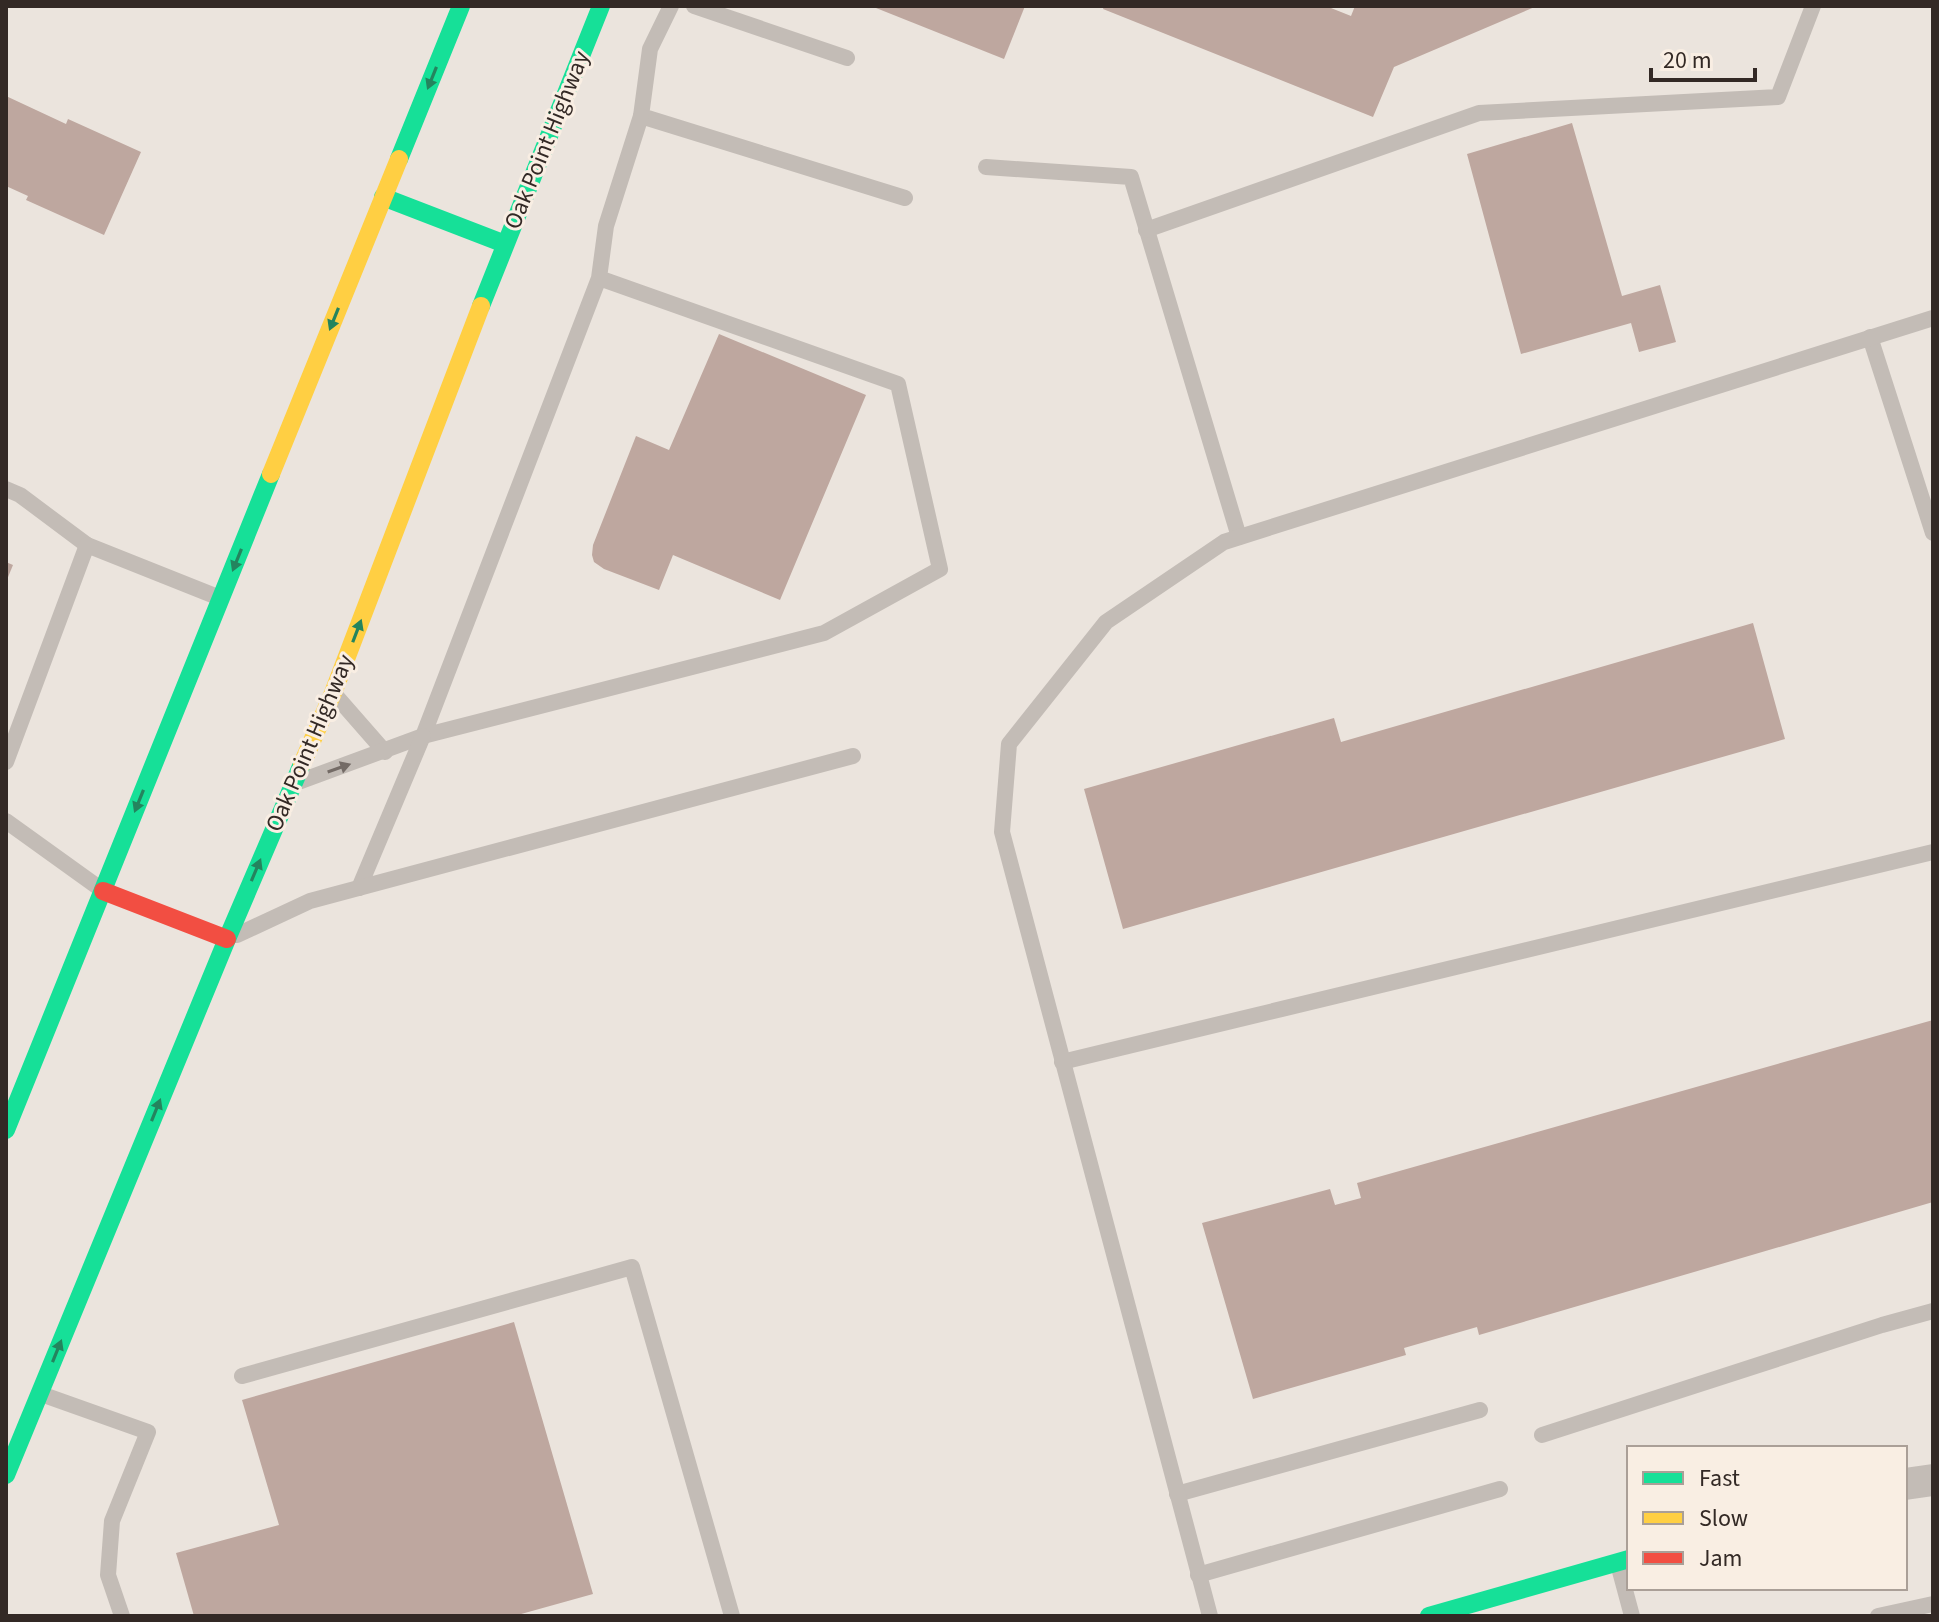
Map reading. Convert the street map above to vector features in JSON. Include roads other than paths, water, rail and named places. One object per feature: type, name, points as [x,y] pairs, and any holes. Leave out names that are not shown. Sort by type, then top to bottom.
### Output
[{"type":"main road","points":[[6,1130],[461,6]]},
{"type":"main road","name":"Oak Point Highway","points":[[6,1475],[227,939],[333,693],[505,244],[601,6]]},
{"type":"main road","points":[[383,197],[505,244]]},
{"type":"main road","points":[[103,891],[227,939]]},
{"type":"main road","points":[[1429,1616],[1623,1561]]},
{"type":"street","points":[[1907,1484],[1933,1480]]},
{"type":"lane","points":[[359,888],[423,736],[599,278],[606,226],[641,116],[650,49],[671,6]]},
{"type":"lane","points":[[694,6],[847,58]]},
{"type":"lane","points":[[1146,230],[1479,113],[1778,97],[1813,6]]},
{"type":"lane","points":[[641,116],[905,198]]},
{"type":"lane","points":[[986,167],[1131,177],[1239,537]]},
{"type":"lane","points":[[293,784],[423,736],[824,633],[940,569],[898,384],[599,278]]},
{"type":"lane","points":[[1210,1616],[1002,832],[1009,744],[1106,622],[1224,542],[1933,318]]},
{"type":"lane","points":[[1870,337],[1933,533]]},
{"type":"lane","points":[[6,489],[20,495],[87,545],[222,598]]},
{"type":"lane","points":[[6,762],[87,545]]},
{"type":"lane","points":[[333,693],[385,752]]},
{"type":"lane","points":[[227,939],[310,901],[853,756]]},
{"type":"lane","points":[[6,821],[103,891]]},
{"type":"lane","points":[[1062,1062],[1933,852]]},
{"type":"lane","points":[[242,1376],[632,1267],[732,1616]]},
{"type":"lane","points":[[1542,1435],[1933,1311]]},
{"type":"lane","points":[[39,1394],[148,1432],[112,1521],[108,1575],[122,1616]]},
{"type":"lane","points":[[1177,1494],[1480,1410]]},
{"type":"lane","points":[[1198,1575],[1500,1489]]},
{"type":"lane","points":[[1623,1561],[1627,1585]]},
{"type":"lane","points":[[1628,1590],[1632,1616]]},
{"type":"lane","points":[[1878,1616],[1933,1604]]}]
